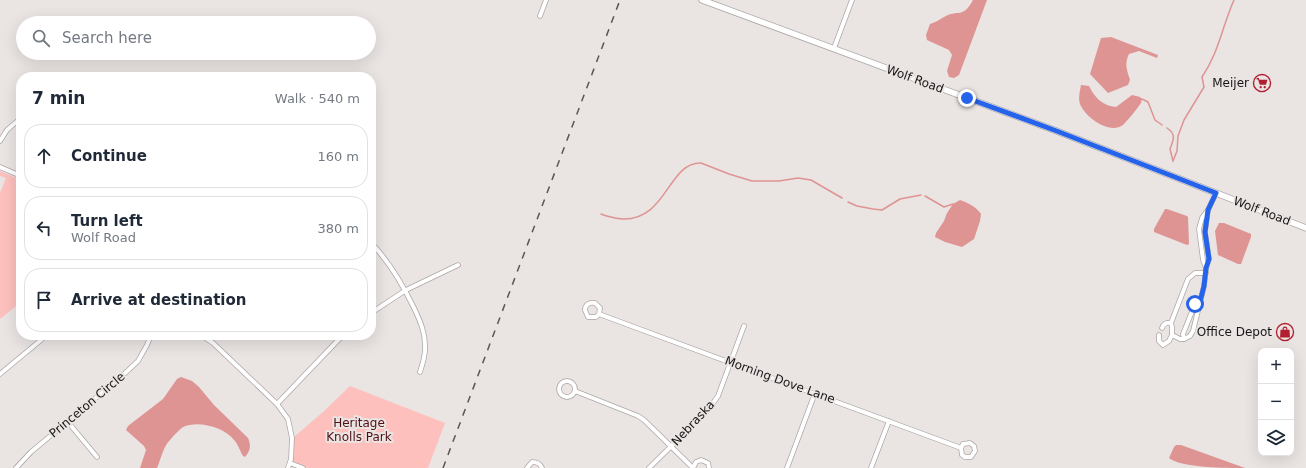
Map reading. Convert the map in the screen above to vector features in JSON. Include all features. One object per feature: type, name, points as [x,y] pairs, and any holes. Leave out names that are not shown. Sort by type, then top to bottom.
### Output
[{"type":"main road","name":"Wolf Road","points":[[702,0],[1054,130],[1306,228]]},
{"type":"street","points":[[540,16],[546,0]]},
{"type":"street","points":[[834,48],[852,0]]},
{"type":"street","points":[[0,141],[7,130],[16,122]]},
{"type":"street","points":[[0,167],[16,174]]},
{"type":"street","points":[[1172,335],[1180,339],[1184,339],[1190,336],[1194,331],[1209,259],[1205,232],[1208,210],[1216,193]]},
{"type":"street","points":[[376,248],[389,263],[406,290],[423,329],[426,346],[420,372]]},
{"type":"street","points":[[376,310],[406,290],[458,265]]},
{"type":"street","points":[[1159,335],[1159,341],[1163,345],[1168,341],[1172,335],[1171,323],[1188,279],[1195,273],[1206,270]]},
{"type":"street","points":[[1184,339],[1183,334],[1195,304],[1201,298]]},
{"type":"street","name":"Morning Dove Lane","points":[[600,314],[961,448]]},
{"type":"street","points":[[1162,328],[1166,324],[1171,323]]},
{"type":"street","name":"Nebraska","points":[[650,468],[709,409],[718,396],[744,326]]},
{"type":"street","points":[[0,374],[40,340]]},
{"type":"street","name":"Princeton Circle","points":[[16,468],[31,452],[138,361],[149,340]]},
{"type":"street","points":[[208,340],[277,404],[288,419],[292,438],[291,459],[288,468]]},
{"type":"street","points":[[277,404],[335,340]]},
{"type":"street","points":[[575,391],[638,416],[693,468],[696,462],[701,460],[708,463],[709,468]]},
{"type":"street","points":[[787,468],[815,393]]},
{"type":"street","points":[[67,421],[97,457]]},
{"type":"street","points":[[872,468],[889,421]]},
{"type":"street","points":[[527,468],[532,462],[536,462],[540,464],[542,468]]},
{"type":"street","points":[[290,463],[303,468]]},
{"type":"green space","points":[[0,171],[16,178],[16,306],[0,319],[0,193],[6,178],[0,176]]},
{"type":"green space","name":"Heritage Knolls Park","points":[[350,386],[445,423],[428,468],[308,468],[291,463],[294,437]]},
{"type":"shaded area","points":[[973,0],[987,0],[959,75],[954,78],[949,77],[947,71],[952,55],[949,50],[927,40],[926,35],[930,24],[949,15],[963,12]]},
{"type":"shaded area","points":[[1111,37],[1158,55],[1157,58],[1139,51],[1129,54],[1126,64],[1130,80],[1128,85],[1108,93],[1090,74],[1101,38]]},
{"type":"shaded area","points":[[1081,85],[1089,86],[1100,101],[1107,105],[1116,107],[1132,95],[1140,97],[1142,99],[1141,103],[1123,125],[1117,128],[1111,128],[1092,119],[1083,109],[1079,99]]},
{"type":"shaded area","points":[[960,200],[977,209],[981,214],[974,239],[962,247],[945,242],[935,237],[953,204]]},
{"type":"shaded area","points":[[1165,209],[1188,217],[1189,244],[1187,245],[1154,232],[1154,229]]},
{"type":"shaded area","points":[[1219,223],[1224,223],[1251,234],[1241,264],[1218,255],[1215,231]]},
{"type":"shaded area","points":[[181,377],[192,381],[199,387],[214,405],[248,438],[250,448],[245,457],[230,435],[217,428],[196,424],[183,427],[178,431],[162,453],[157,468],[140,468],[146,450],[144,446],[126,430],[128,426],[163,399],[177,379]]},
{"type":"shaded area","points":[[1176,445],[1181,445],[1245,468],[1205,467],[1183,464],[1169,458]]},
{"type":"waterway","points":[[1173,161],[1177,151],[1178,136],[1184,120],[1204,87],[1202,77],[1208,68],[1216,49],[1234,0]]},
{"type":"waterway","points":[[1142,99],[1148,102],[1155,120],[1162,125]]},
{"type":"waterway","points":[[1167,128],[1173,135],[1170,149],[1173,161]]},
{"type":"waterway","points":[[601,214],[622,219],[637,217],[649,211],[658,202],[681,172],[690,165],[701,163],[752,181],[779,181],[798,178],[811,180],[842,198]]},
{"type":"waterway","points":[[848,202],[857,206],[882,210],[900,199],[921,195]]},
{"type":"waterway","points":[[925,196],[944,207],[953,204]]},
{"type":"railway","points":[[443,468],[620,0]]},
{"type":"place","name":"Meijer","points":[[1262,83]]},
{"type":"place","name":"Office Depot","points":[[1285,332]]},
{"type":"route","points":[[967,98],[1216,193],[1208,210],[1205,232],[1209,259],[1206,268],[1206,276],[1201,298],[1195,304]]}]
